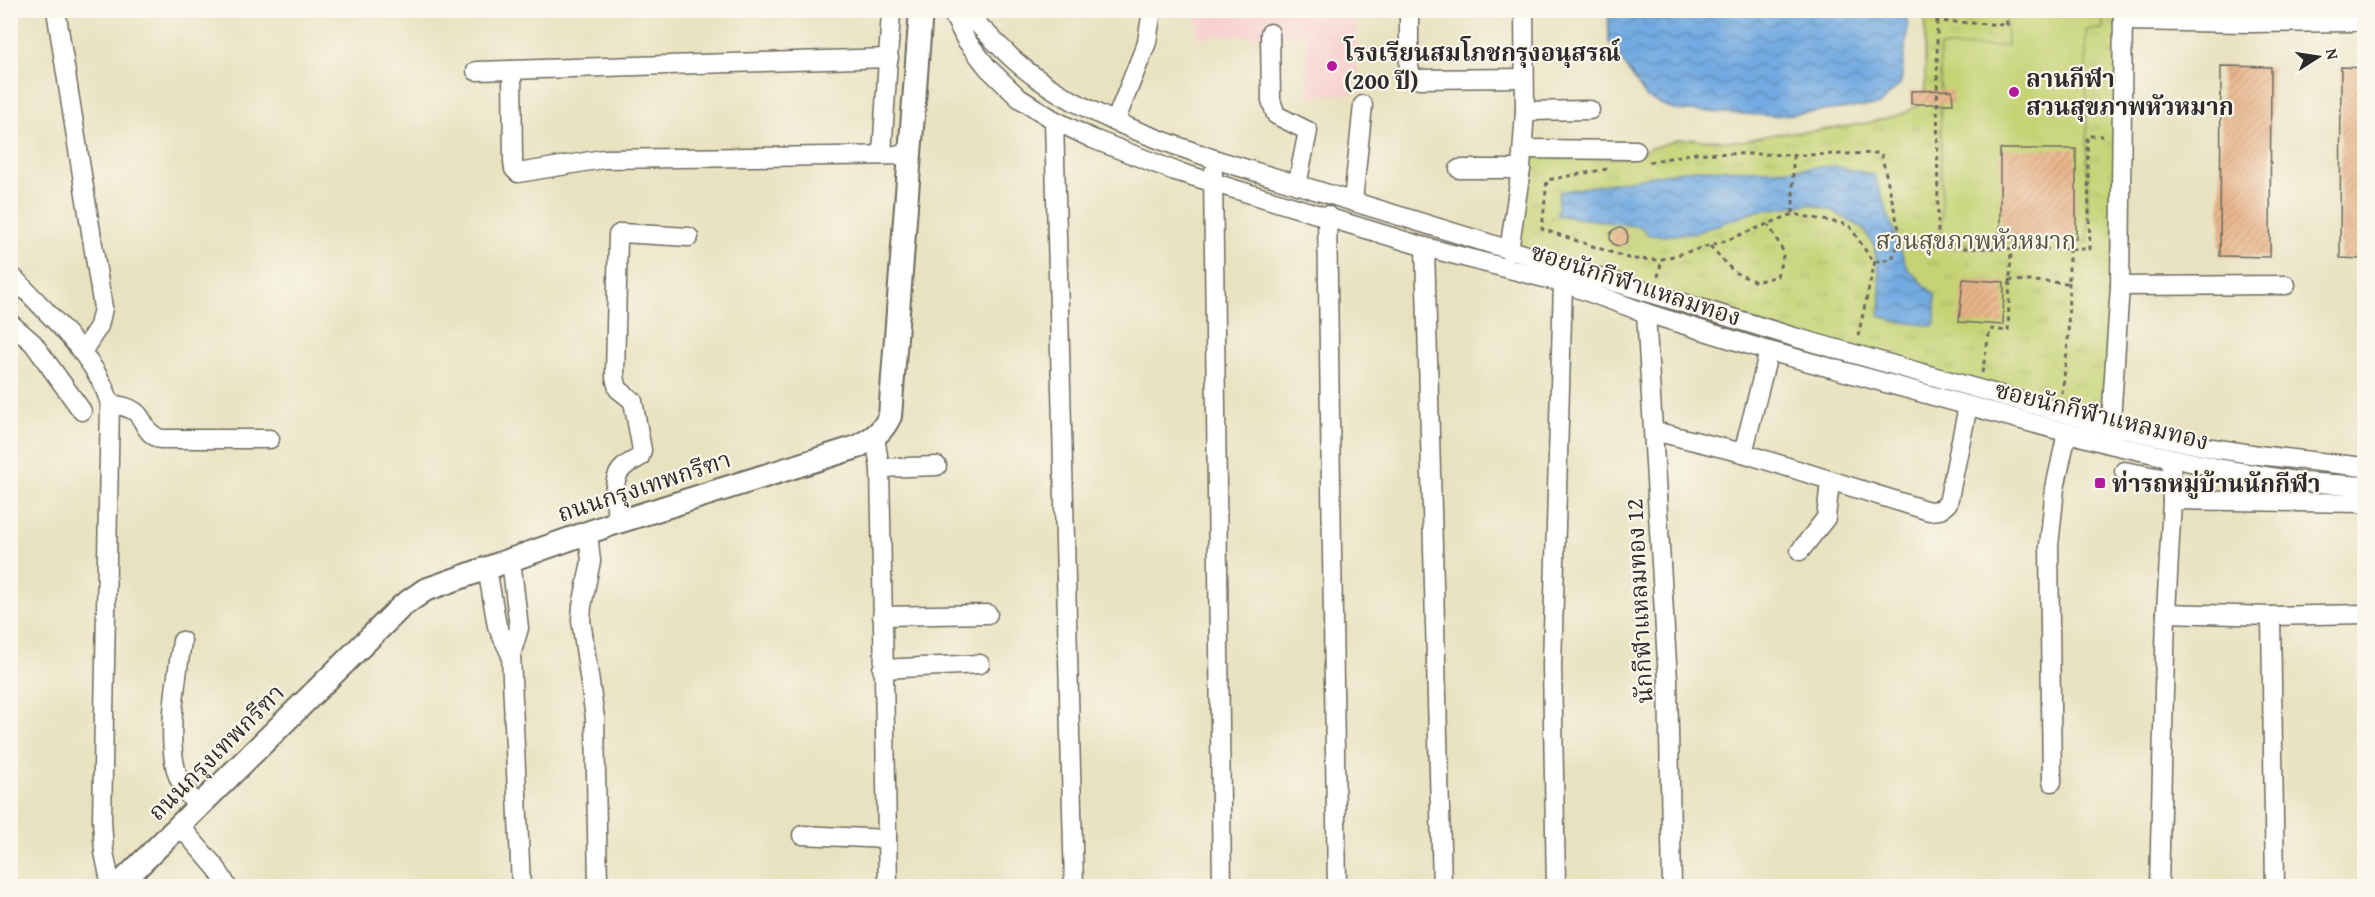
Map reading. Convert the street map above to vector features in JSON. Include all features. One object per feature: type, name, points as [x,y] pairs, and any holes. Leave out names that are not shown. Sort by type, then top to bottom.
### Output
[{"type":"main road","points":[[875,437],[884,428],[890,416],[921,10]]},
{"type":"main road","name":"ถนนกรุงเทพกรีฑา","points":[[118,886],[402,606],[425,590],[618,522],[857,447],[875,437]]},
{"type":"street","points":[[56,10],[103,308],[99,326],[82,352]]},
{"type":"street","name":"ซอยนักกีฬาแหลมทอง","points":[[951,10],[966,40],[988,68],[1019,98],[1054,120],[1139,159],[1425,246],[1563,283],[1646,313],[1769,351],[2067,433],[2110,435],[2364,467]]},
{"type":"street","name":"ซอยนักกีฬาแหลมทอง","points":[[963,10],[1038,80],[1115,122],[1214,159],[1509,251],[1854,354],[2061,412],[2110,435],[2171,459],[2271,477],[2364,486]]},
{"type":"street","points":[[1115,122],[1147,42],[1152,10]]},
{"type":"street","points":[[1409,10],[1409,67],[1411,75],[1416,79],[1524,78]]},
{"type":"street","points":[[1509,251],[1523,149],[1524,10]]},
{"type":"street","points":[[882,154],[891,12]]},
{"type":"street","points":[[2110,435],[2120,286],[2123,16],[2249,17],[2354,22],[2364,16]]},
{"type":"street","points":[[1270,33],[1270,100],[1273,111],[1276,115],[1308,131],[1296,185]]},
{"type":"street","points":[[476,71],[889,58]]},
{"type":"street","points":[[512,70],[513,162],[518,172],[603,159],[909,155]]},
{"type":"street","points":[[1353,201],[1363,105]]},
{"type":"street","points":[[1525,111],[1590,110]]},
{"type":"street","points":[[1054,120],[1074,886]]},
{"type":"street","points":[[1523,149],[1637,157]]},
{"type":"street","points":[[1214,159],[1212,182],[1222,886]]},
{"type":"street","points":[[1459,169],[1521,170]]},
{"type":"street","points":[[1327,215],[1337,886]]},
{"type":"street","points":[[618,522],[616,476],[623,467],[640,457],[642,450],[633,401],[618,389],[615,377],[618,235],[621,233],[689,237]]},
{"type":"street","points":[[1425,246],[1442,886]]},
{"type":"street","points":[[10,274],[82,352],[106,389],[110,404],[102,820],[104,852],[111,886]]},
{"type":"street","points":[[1556,886],[1552,665],[1563,283]]},
{"type":"street","points":[[2120,286],[2286,285]]},
{"type":"street","name":"นักกีฬาแหลมทอง 12","points":[[1646,313],[1668,680],[1672,886]]},
{"type":"street","points":[[10,323],[33,343],[82,411]]},
{"type":"street","points":[[1743,453],[1769,351]]},
{"type":"street","points":[[110,404],[127,406],[135,410],[149,431],[160,439],[270,439]]},
{"type":"street","points":[[1654,431],[1743,453],[1929,511],[1940,510],[1948,502],[1968,406]]},
{"type":"street","points":[[2052,782],[2049,546],[2055,488],[2067,433]]},
{"type":"street","points":[[875,437],[880,468],[882,669],[888,886]]},
{"type":"street","points":[[2159,886],[2166,613],[2172,500],[2171,459]]},
{"type":"street","points":[[880,468],[938,466]]},
{"type":"street","points":[[2124,471],[2172,480]]},
{"type":"street","points":[[1800,551],[1826,518],[1830,481]]},
{"type":"street","points":[[2172,500],[2364,503]]},
{"type":"street","points":[[588,533],[591,561],[581,620],[595,718],[598,886]]},
{"type":"street","points":[[511,560],[519,628],[511,655],[521,886]]},
{"type":"street","points":[[487,568],[497,626],[511,655]]},
{"type":"street","points":[[2166,613],[2271,616],[2364,614]]},
{"type":"street","points":[[882,616],[988,614]]},
{"type":"street","points":[[2271,616],[2275,886]]},
{"type":"street","points":[[182,641],[174,698],[174,757],[178,777],[198,808]]},
{"type":"street","points":[[882,669],[980,664]]},
{"type":"street","points":[[180,826],[218,869],[227,886]]},
{"type":"street","points":[[802,835],[887,839]]},
{"type":"path","points":[[1937,10],[1938,249]]},
{"type":"path","points":[[1937,21],[2007,25],[2006,10]]},
{"type":"path","points":[[1900,239],[1938,249],[2090,249],[2087,136],[2121,136]]},
{"type":"path","points":[[1637,157],[1695,153],[1793,155],[1881,153],[1900,239],[1892,259],[1875,261]]},
{"type":"path","points":[[1793,155],[1793,212]]},
{"type":"path","points":[[1615,168],[1547,180],[1542,229],[1630,259],[1659,260],[1710,246],[1770,225],[1793,212],[1849,225],[1875,261],[1854,354]]},
{"type":"path","points":[[1710,246],[1734,272],[1756,282],[1777,276],[1784,253],[1770,225]]},
{"type":"path","points":[[1979,389],[1990,329],[2008,331],[2011,249]]},
{"type":"path","points":[[2061,412],[2068,342],[2068,249]]},
{"type":"path","points":[[2009,280],[2068,282]]},
{"type":"shaded area","name":"โรงเรียนสมโภชกรุงอนุสรณ์ (200 ปี)","points":[[1196,11],[1356,11],[1358,94],[1308,96],[1306,35],[1197,37]]},
{"type":"green space","name":"สวนสุขภาพหัวหมาก","points":[[1925,11],[2122,11],[2110,426],[1509,251],[1523,224],[1530,155],[1581,159],[1632,157],[1648,149],[1680,139],[1742,141],[1779,133],[1814,131],[1867,123],[1905,113],[1925,100]]},
{"type":"green space","name":"ลานกีฬา สวนสุขภาพหัวหมาก","points":[[2006,11],[2103,11],[2103,29],[2086,30],[2088,242],[1942,243],[1940,47],[2007,46]]},
{"type":"water","points":[[1608,11],[1905,11],[1908,26],[1901,83],[1879,105],[1774,116],[1674,110],[1647,98],[1609,42]]},
{"type":"water","points":[[1833,166],[1874,175],[1907,268],[1935,295],[1935,326],[1895,321],[1879,315],[1881,302],[1879,274],[1874,246],[1863,228],[1833,211],[1810,204],[1757,211],[1697,232],[1665,236],[1649,235],[1641,227],[1557,215],[1559,192],[1694,169],[1776,170]]},
{"type":"building","points":[[2221,66],[2271,67],[2270,257],[2220,256]]},
{"type":"building","points":[[2341,67],[2364,68],[2364,259],[2340,258]]},
{"type":"building","points":[[1952,90],[1953,104],[1911,104],[1911,91]]},
{"type":"building","points":[[2000,149],[2076,149],[2076,239],[2000,239]]},
{"type":"building","points":[[1615,228],[1623,228],[1628,233],[1626,244],[1615,246],[1610,241],[1610,233]]},
{"type":"building","points":[[1963,279],[2004,282],[2003,325],[1959,322]]},
{"type":"place","name":"โรงเรียนสมโภชกรุงอนุสรณ์ (200 ปี)","points":[[1332,66]]},
{"type":"place","name":"ลานกีฬา สวนสุขภาพหัวหมาก","points":[[2014,92]]},
{"type":"place","name":"ท่ารถหมู่บ้านนักกีฬา","points":[[2100,483]]}]
